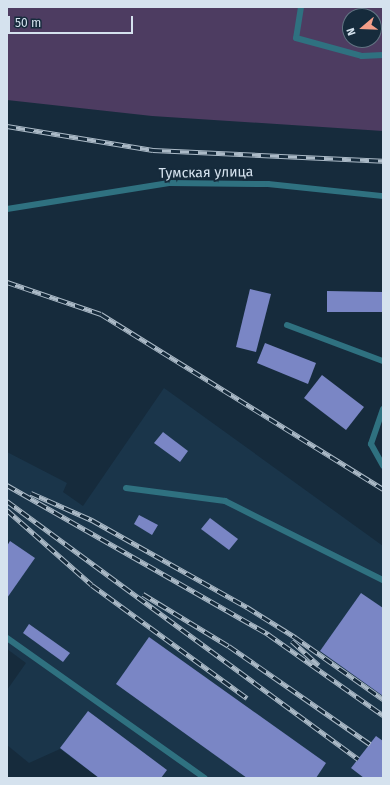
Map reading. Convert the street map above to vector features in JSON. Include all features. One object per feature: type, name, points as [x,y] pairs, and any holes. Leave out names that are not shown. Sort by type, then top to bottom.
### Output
[{"type":"lane","points":[[301,7],[296,38],[362,56],[383,55]]},
{"type":"lane","name":"Тумская улица","points":[[7,208],[169,183],[268,184],[383,196]]},
{"type":"lane","points":[[287,325],[383,361]]},
{"type":"lane","points":[[383,409],[371,444],[383,466]]},
{"type":"lane","points":[[126,488],[225,501],[383,580]]},
{"type":"lane","points":[[7,638],[205,778]]},
{"type":"shaded area","points":[[7,7],[383,7],[383,131],[152,116],[7,100]]},
{"type":"shaded area","points":[[164,388],[383,546],[383,778],[99,778],[60,749],[29,763],[7,745],[7,690],[26,663],[7,649],[7,546],[10,541],[7,539],[7,452],[67,483],[63,492],[83,506]]},
{"type":"building","points":[[250,289],[271,294],[256,352],[236,347]]},
{"type":"building","points":[[327,291],[383,292],[383,312],[327,312]]},
{"type":"building","points":[[265,343],[316,363],[308,384],[257,363]]},
{"type":"building","points":[[322,375],[364,407],[346,430],[304,398]]},
{"type":"building","points":[[163,432],[188,451],[180,462],[154,443]]},
{"type":"building","points":[[139,515],[158,525],[152,535],[134,524]]},
{"type":"building","points":[[210,518],[238,539],[229,550],[201,529]]},
{"type":"building","points":[[10,541],[35,558],[7,598],[7,546]]},
{"type":"building","points":[[361,593],[383,608],[383,696],[320,651]]},
{"type":"building","points":[[29,624],[70,653],[63,662],[23,633]]},
{"type":"building","points":[[149,637],[326,763],[316,778],[247,778],[116,684]]},
{"type":"building","points":[[88,711],[167,770],[161,778],[99,778],[60,748]]},
{"type":"building","points":[[376,736],[383,741],[383,778],[364,778],[351,768]]},
{"type":"railway","points":[[7,126],[153,150],[383,161]]},
{"type":"railway","points":[[7,282],[101,314],[383,489]]},
{"type":"railway","points":[[7,485],[268,634],[383,715]]},
{"type":"railway","points":[[31,493],[92,520],[247,607],[295,637],[383,699]]},
{"type":"railway","points":[[7,501],[358,759]]},
{"type":"railway","points":[[7,510],[92,585],[247,698]]},
{"type":"railway","points":[[143,594],[229,646],[370,744]]},
{"type":"railway","points":[[292,641],[319,665]]}]
